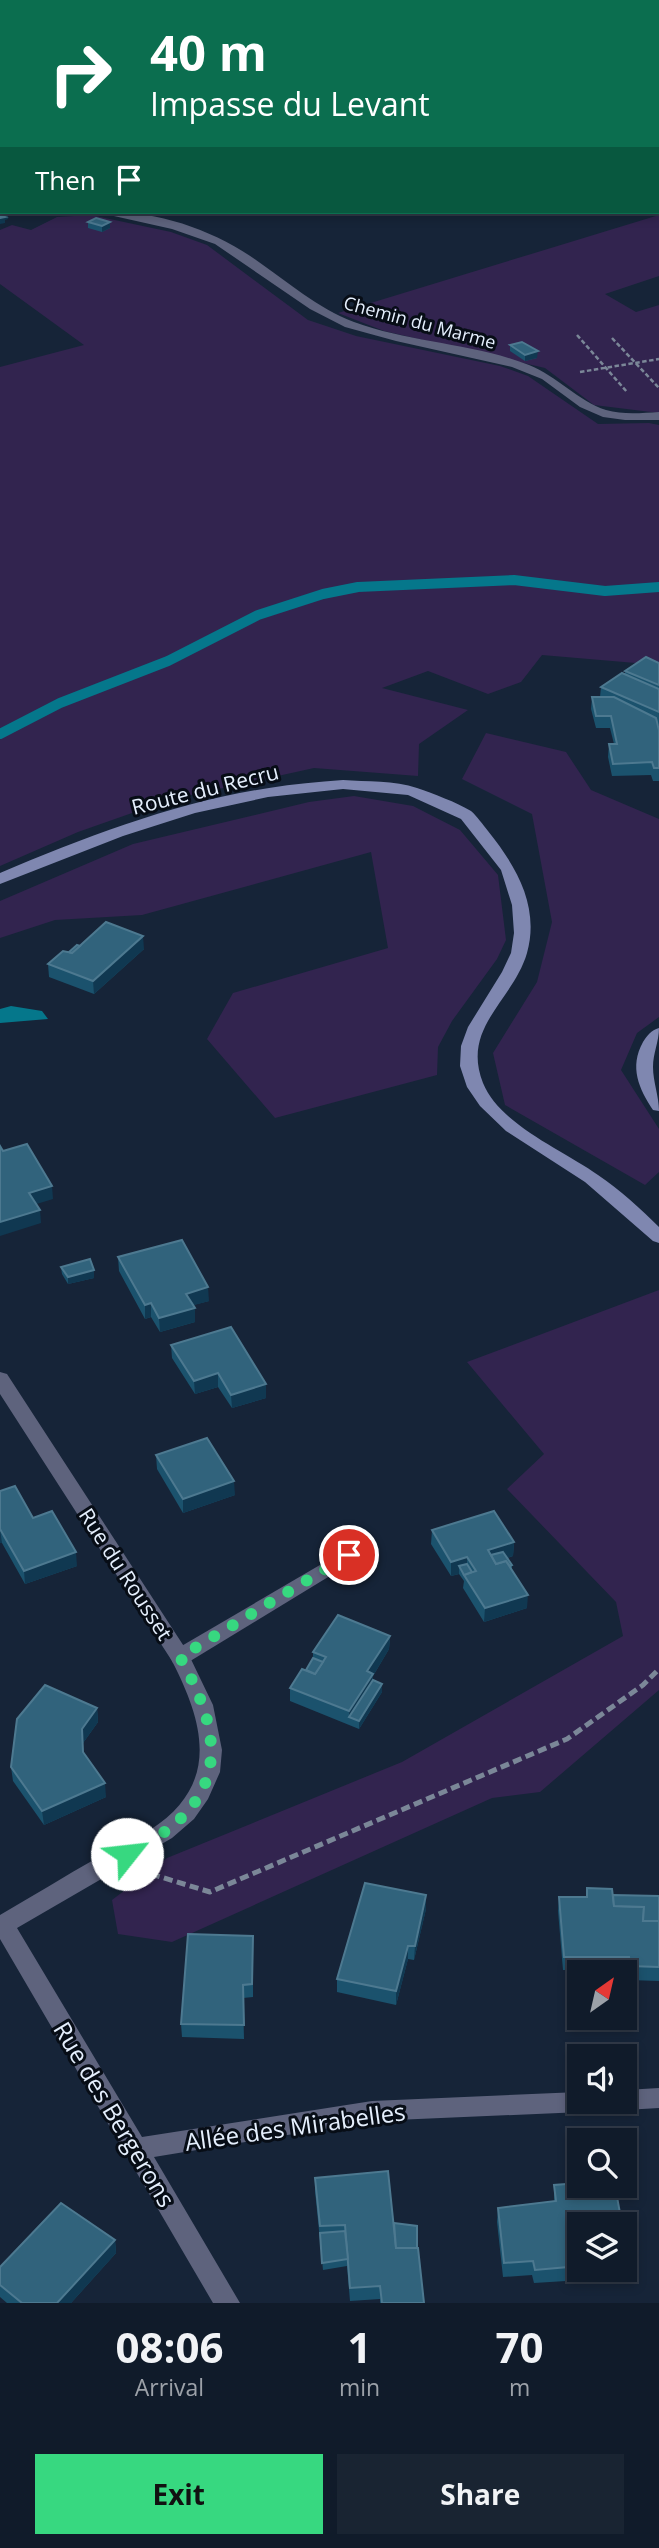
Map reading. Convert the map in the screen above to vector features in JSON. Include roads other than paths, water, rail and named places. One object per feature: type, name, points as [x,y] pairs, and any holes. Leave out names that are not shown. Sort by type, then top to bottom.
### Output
[{"type":"street","name":"Chemin du Marme","points":[[114,214],[168,223],[222,243],[304,302],[350,325],[514,364],[541,373],[590,408],[605,413],[628,417],[659,416]]},
{"type":"street","name":"Route du Recru","points":[[0,878],[183,813],[283,789],[358,783],[422,793],[452,804],[472,816],[488,832],[500,850],[515,882],[522,935],[518,957],[468,1042],[467,1061],[475,1086],[494,1111],[511,1126],[592,1179],[632,1210],[659,1237]]},
{"type":"street","points":[[659,1033],[650,1043],[642,1071],[647,1090],[659,1106]]},
{"type":"street","name":"Rue du Rousset","points":[[0,1379],[180,1657],[196,1685],[212,1732],[206,1781],[185,1815],[144,1845],[2,1925]]},
{"type":"street","points":[[180,1657],[349,1555]]},
{"type":"street","name":"Rue des Bergerons","points":[[2,1925],[227,2303]]},
{"type":"street","points":[[637,2099],[659,2098]]},
{"type":"street","name":"Allée des Mirabelles","points":[[134,2149],[372,2111],[567,2103]]},
{"type":"water","points":[[11,1006],[42,1011],[48,1019],[0,1023],[0,1009]]},
{"type":"waterway","points":[[0,734],[60,703],[168,661],[258,615],[323,594],[358,587],[514,580],[605,591],[659,587]]}]
